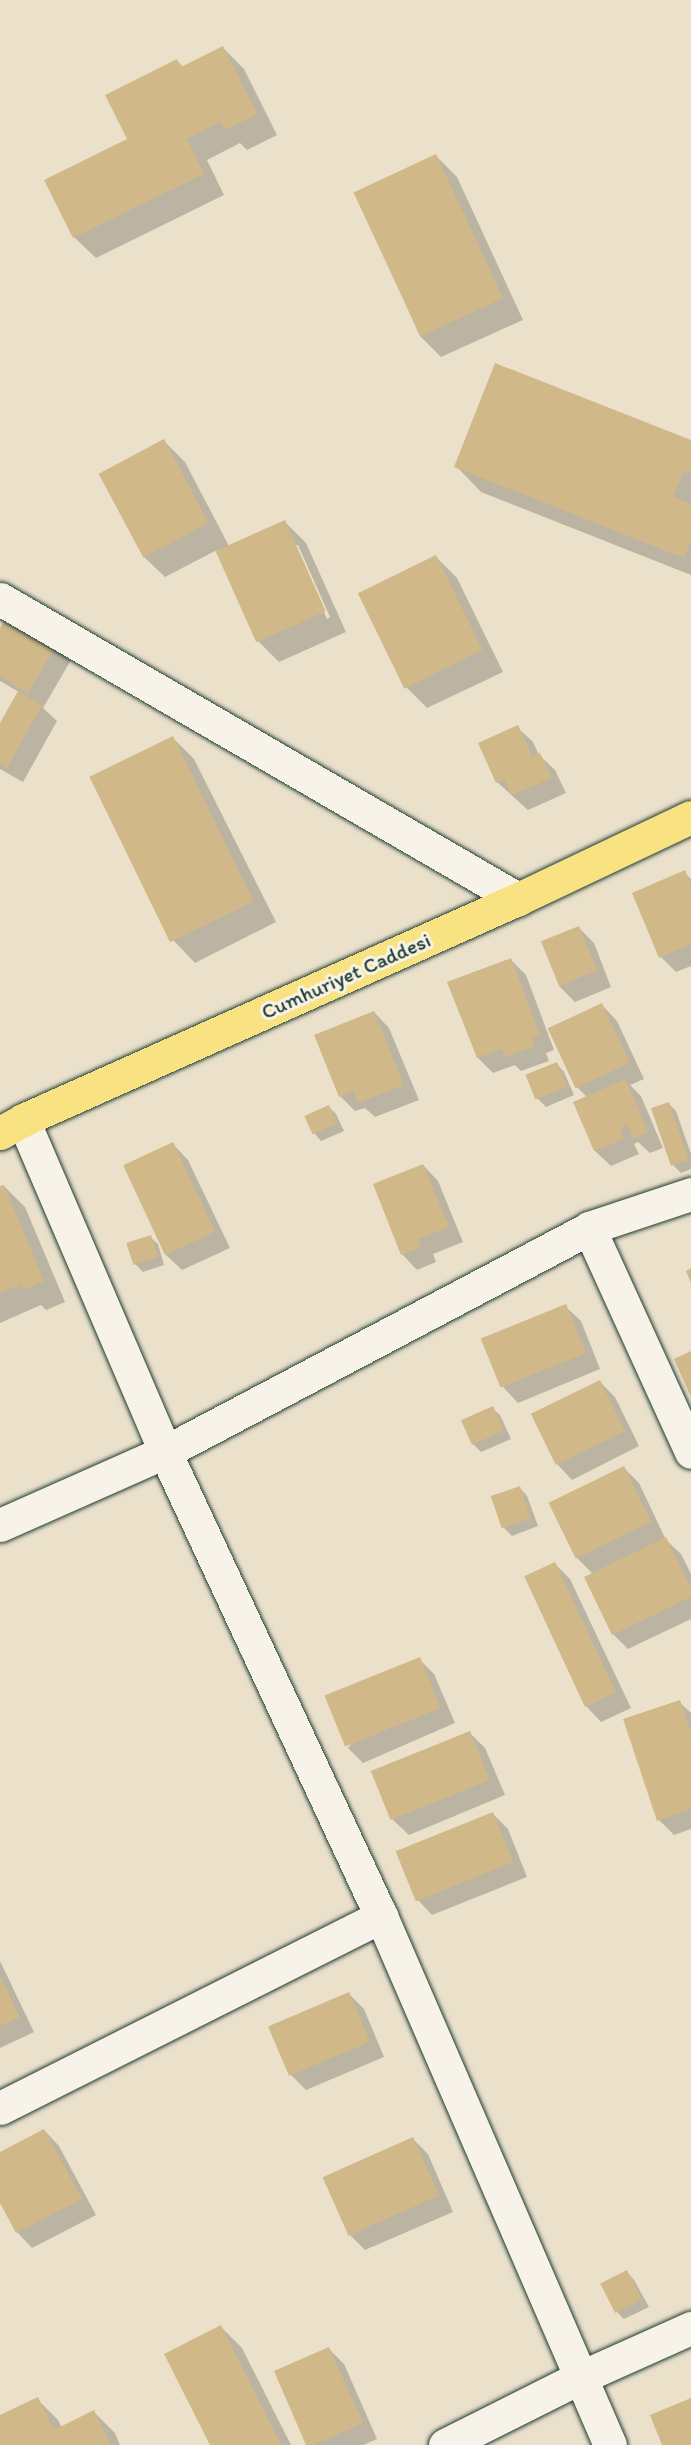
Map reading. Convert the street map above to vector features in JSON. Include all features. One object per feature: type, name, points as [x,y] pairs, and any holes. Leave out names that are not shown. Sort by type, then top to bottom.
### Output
[{"type":"main road","name":"Cumhuriyet Caddesi","points":[[11,1126],[518,899],[691,817]]},
{"type":"street","points":[[0,599],[518,899]]},
{"type":"street","points":[[11,1126],[381,1916],[579,2378],[610,2445]]},
{"type":"street","points":[[0,1525],[165,1452],[589,1228],[691,1194]]},
{"type":"street","points":[[589,1228],[691,1452]]},
{"type":"street","points":[[0,2109],[381,1916]]},
{"type":"street","points":[[445,2445],[579,2378],[691,2328]]},
{"type":"building","points":[[223,46],[257,114],[225,130],[220,122],[187,139],[204,174],[73,238],[44,180],[127,139],[105,95],[177,59],[181,67]]},
{"type":"building","points":[[436,154],[503,298],[421,337],[354,192]]},
{"type":"building","points":[[495,363],[691,440],[690,474],[684,471],[673,497],[691,504],[691,540],[684,558],[454,467]]},
{"type":"building","points":[[164,439],[209,523],[143,558],[99,474]]},
{"type":"building","points":[[285,520],[326,611],[256,642],[216,551]]},
{"type":"building","points":[[436,555],[482,650],[404,688],[358,593]]},
{"type":"building","points":[[7,615],[57,644],[28,693],[0,676],[0,628]]},
{"type":"building","points":[[18,691],[42,705],[7,768],[0,763],[0,723]]},
{"type":"building","points":[[518,725],[532,756],[540,753],[552,778],[511,795],[504,779],[496,783],[478,743]]},
{"type":"building","points":[[173,736],[254,901],[170,942],[89,777]]},
{"type":"building","points":[[685,870],[691,885],[691,944],[659,958],[632,893]]},
{"type":"building","points":[[579,926],[597,971],[559,986],[541,941]]},
{"type":"building","points":[[511,958],[540,1035],[532,1038],[535,1046],[505,1057],[502,1049],[477,1058],[447,982]]},
{"type":"building","points":[[602,1003],[630,1063],[576,1088],[548,1028]]},
{"type":"building","points":[[374,1011],[404,1085],[358,1103],[353,1091],[339,1097],[314,1035]]},
{"type":"building","points":[[557,1062],[567,1087],[536,1100],[525,1075]]},
{"type":"building","points":[[626,1079],[648,1132],[633,1139],[628,1125],[620,1128],[624,1139],[594,1151],[573,1102]]},
{"type":"building","points":[[669,1102],[689,1160],[671,1166],[651,1108]]},
{"type":"building","points":[[329,1105],[337,1123],[312,1134],[304,1116]]},
{"type":"building","points":[[173,1142],[215,1232],[165,1255],[123,1165]]},
{"type":"building","points":[[423,1164],[449,1227],[418,1239],[422,1247],[401,1255],[373,1184]]},
{"type":"building","points":[[4,1185],[44,1281],[23,1290],[21,1284],[0,1293],[0,1186]]},
{"type":"building","points":[[151,1235],[158,1257],[133,1265],[126,1243]]},
{"type":"building","points":[[691,1268],[691,1283],[686,1271]]},
{"type":"building","points":[[566,1304],[586,1353],[501,1388],[481,1338]]},
{"type":"building","points":[[691,1351],[691,1397],[674,1359]]},
{"type":"building","points":[[600,1380],[625,1431],[556,1465],[531,1414]]},
{"type":"building","points":[[493,1406],[504,1431],[472,1445],[461,1420]]},
{"type":"building","points":[[624,1466],[651,1522],[576,1559],[549,1503]]},
{"type":"building","points":[[520,1486],[531,1518],[502,1528],[491,1496]]},
{"type":"building","points":[[666,1537],[691,1588],[691,1597],[612,1635],[584,1577]]},
{"type":"building","points":[[555,1562],[616,1693],[585,1707],[524,1576]]},
{"type":"building","points":[[420,1657],[441,1708],[345,1747],[325,1696]]},
{"type":"building","points":[[680,1700],[691,1732],[691,1809],[657,1821],[623,1719]]},
{"type":"building","points":[[470,1731],[490,1780],[391,1820],[371,1771]]},
{"type":"building","points":[[493,1812],[513,1862],[416,1901],[396,1851]]},
{"type":"building","points":[[0,1976],[20,2017],[0,2026]]},
{"type":"building","points":[[349,1992],[370,2042],[289,2076],[268,2026]]},
{"type":"building","points":[[44,2129],[82,2199],[16,2233],[0,2203],[0,2152]]},
{"type":"building","points":[[413,2137],[439,2195],[349,2236],[323,2177]]},
{"type":"building","points":[[627,2270],[642,2299],[615,2313],[600,2284]]},
{"type":"building","points":[[221,2325],[281,2445],[210,2445],[164,2354]]},
{"type":"building","points":[[329,2347],[363,2423],[314,2445],[306,2445],[274,2371]]},
{"type":"building","points":[[38,2397],[54,2430],[94,2410],[111,2445],[0,2445],[0,2415]]},
{"type":"building","points":[[691,2398],[691,2445],[662,2445],[650,2415]]}]
